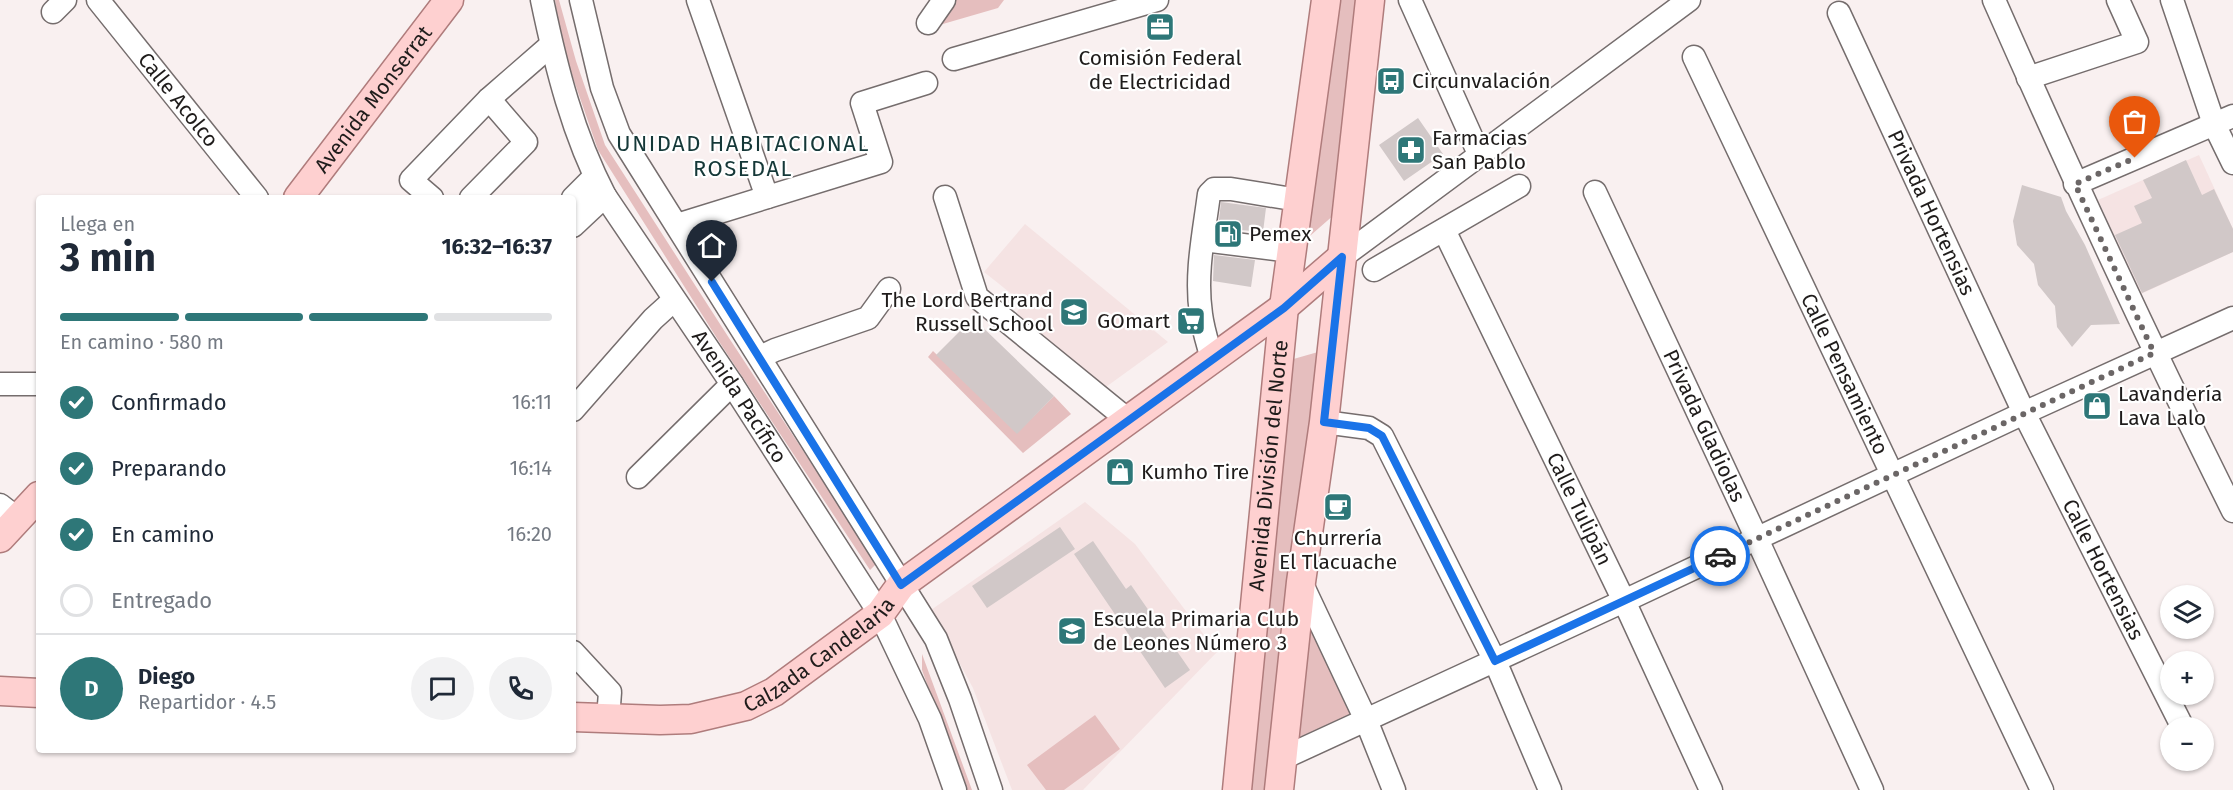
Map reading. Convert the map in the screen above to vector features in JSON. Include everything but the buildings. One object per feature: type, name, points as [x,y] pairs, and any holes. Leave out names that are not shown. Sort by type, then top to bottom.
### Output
[{"type":"main road","name":"Avenida Monserrat","points":[[300,195],[449,0]]},
{"type":"main road","name":"Avenida División del Norte","points":[[1237,790],[1284,308],[1326,0]]},
{"type":"main road","points":[[1279,790],[1301,582],[1324,422],[1370,0]]},
{"type":"main road","name":"Calzada Candelaria","points":[[576,717],[660,720],[691,718],[746,706],[774,692],[880,614],[901,585],[1284,308],[1342,257]]},
{"type":"main road","points":[[6,521],[36,498]]},
{"type":"main road","points":[[0,691],[36,693]]},
{"type":"street","name":"Calle Acolco","points":[[98,0],[255,195]]},
{"type":"street","name":"Avenida Pacífico","points":[[542,0],[566,100],[599,186],[732,384],[880,614],[930,719],[955,790]]},
{"type":"street","name":"Avenida Pacífico","points":[[581,0],[602,88],[619,134],[936,639],[960,699],[991,790]]},
{"type":"street","points":[[698,0],[767,197]]},
{"type":"street","points":[[928,23],[944,0]]},
{"type":"street","points":[[954,59],[1157,0]]},
{"type":"street","points":[[1410,0],[1479,154]]},
{"type":"street","name":"Calzada Candelaria","points":[[1342,257],[1689,0]]},
{"type":"street","points":[[1994,0],[2075,184],[2154,353],[2233,511]]},
{"type":"street","points":[[2028,78],[2137,42],[2118,0]]},
{"type":"street","points":[[2172,0],[2224,120],[2233,163]]},
{"type":"street","name":"Privada Hortensias","points":[[1839,13],[2024,413]]},
{"type":"street","points":[[428,195],[411,180],[489,99],[551,45]]},
{"type":"street","name":"Calle Pensamiento","points":[[1694,57],[2042,790]]},
{"type":"street","points":[[677,225],[881,162],[862,103],[926,83]]},
{"type":"street","points":[[474,195],[526,142],[489,99]]},
{"type":"street","points":[[2075,184],[2224,120]]},
{"type":"street","points":[[576,197],[599,186]]},
{"type":"street","points":[[576,221],[599,186]]},
{"type":"street","points":[[1374,270],[1520,186]]},
{"type":"street","points":[[1212,359],[1201,313],[1200,268],[1209,194],[1214,189],[1231,189],[1298,200]]},
{"type":"street","name":"Privada Gladiolas","points":[[1595,192],[1872,790]]},
{"type":"street","points":[[945,197],[977,297],[1128,420]]},
{"type":"street","name":"Calle Tulipán","points":[[1444,230],[1624,601],[1711,790]]},
{"type":"street","points":[[1203,240],[1291,251]]},
{"type":"street","points":[[760,357],[868,318],[889,289]]},
{"type":"street","points":[[576,407],[653,319],[674,300]]},
{"type":"street","points":[[1281,759],[2233,318]]},
{"type":"street","points":[[0,384],[36,384]]},
{"type":"street","points":[[638,477],[732,384]]},
{"type":"street","name":"Calle Hortensias","points":[[2024,413],[2177,717]]},
{"type":"street","points":[[1324,422],[1369,428],[1382,436],[1495,661],[1550,790]]},
{"type":"street","points":[[1301,582],[1366,720],[1394,790]]},
{"type":"street","points":[[576,655],[610,692],[608,719]]},
{"type":"shaded area","points":[[555,0],[559,0],[576,61],[605,145],[877,563],[870,570],[720,343],[598,150],[562,46]]},
{"type":"shaded area","points":[[955,0],[1004,0],[998,8],[936,26]]},
{"type":"shaded area","points":[[1359,0],[1335,214],[1303,242],[1333,2]]},
{"type":"shaded area","points":[[2199,155],[2233,229],[2233,252],[2141,294],[2098,200]]},
{"type":"shaded area","name":"The Lord Bertrand Russell School","points":[[1025,224],[1168,342],[1099,392],[1011,321],[1023,303],[984,272]]},
{"type":"shaded area","points":[[933,351],[1017,433],[1054,396],[1071,414],[1023,453],[928,357]]},
{"type":"shaded area","points":[[1318,352],[1276,790],[1247,790],[1290,360]]},
{"type":"shaded area","name":"Escuela Primaria Club de Leones Número 3","points":[[1085,502],[1135,544],[1217,652],[1083,790],[1012,790],[973,688],[931,610]]},
{"type":"shaded area","points":[[1309,585],[1366,720],[1288,755]]},
{"type":"shaded area","points":[[922,654],[972,790],[965,790],[922,670]]},
{"type":"shaded area","points":[[1095,715],[1120,749],[1064,790],[1046,790],[1027,765]]},
{"type":"way so far","points":[[1720,556],[2154,353],[2075,184],[2135,158]]},
{"type":"place","name":"Comisión Federal de Electricidad","points":[[1160,27]]},
{"type":"place","name":"Circunvalación","points":[[1391,81]]},
{"type":"place","name":"Farmacias San Pablo","points":[[1411,150]]},
{"type":"place","name":"Pemex","points":[[1228,234]]},
{"type":"place","name":"The Lord Bertrand Russell School","points":[[1074,312]]},
{"type":"place","name":"GOmart","points":[[1191,321]]},
{"type":"place","name":"Lavandería Lava Lalo","points":[[2097,406]]},
{"type":"place","name":"Kumho Tire","points":[[1120,472]]},
{"type":"place","name":"Churrería El Tlacuache","points":[[1338,507]]},
{"type":"place","name":"Escuela Primaria Club de Leones Número 3","points":[[1072,631]]},
{"type":"district","name":"UNIDAD HABITACIONAL ROSEDAL","points":[[743,156]]},
{"type":"route","points":[[712,282],[901,585],[1284,308],[1342,257],[1324,422],[1369,428],[1382,436],[1495,661],[1720,556]]}]
